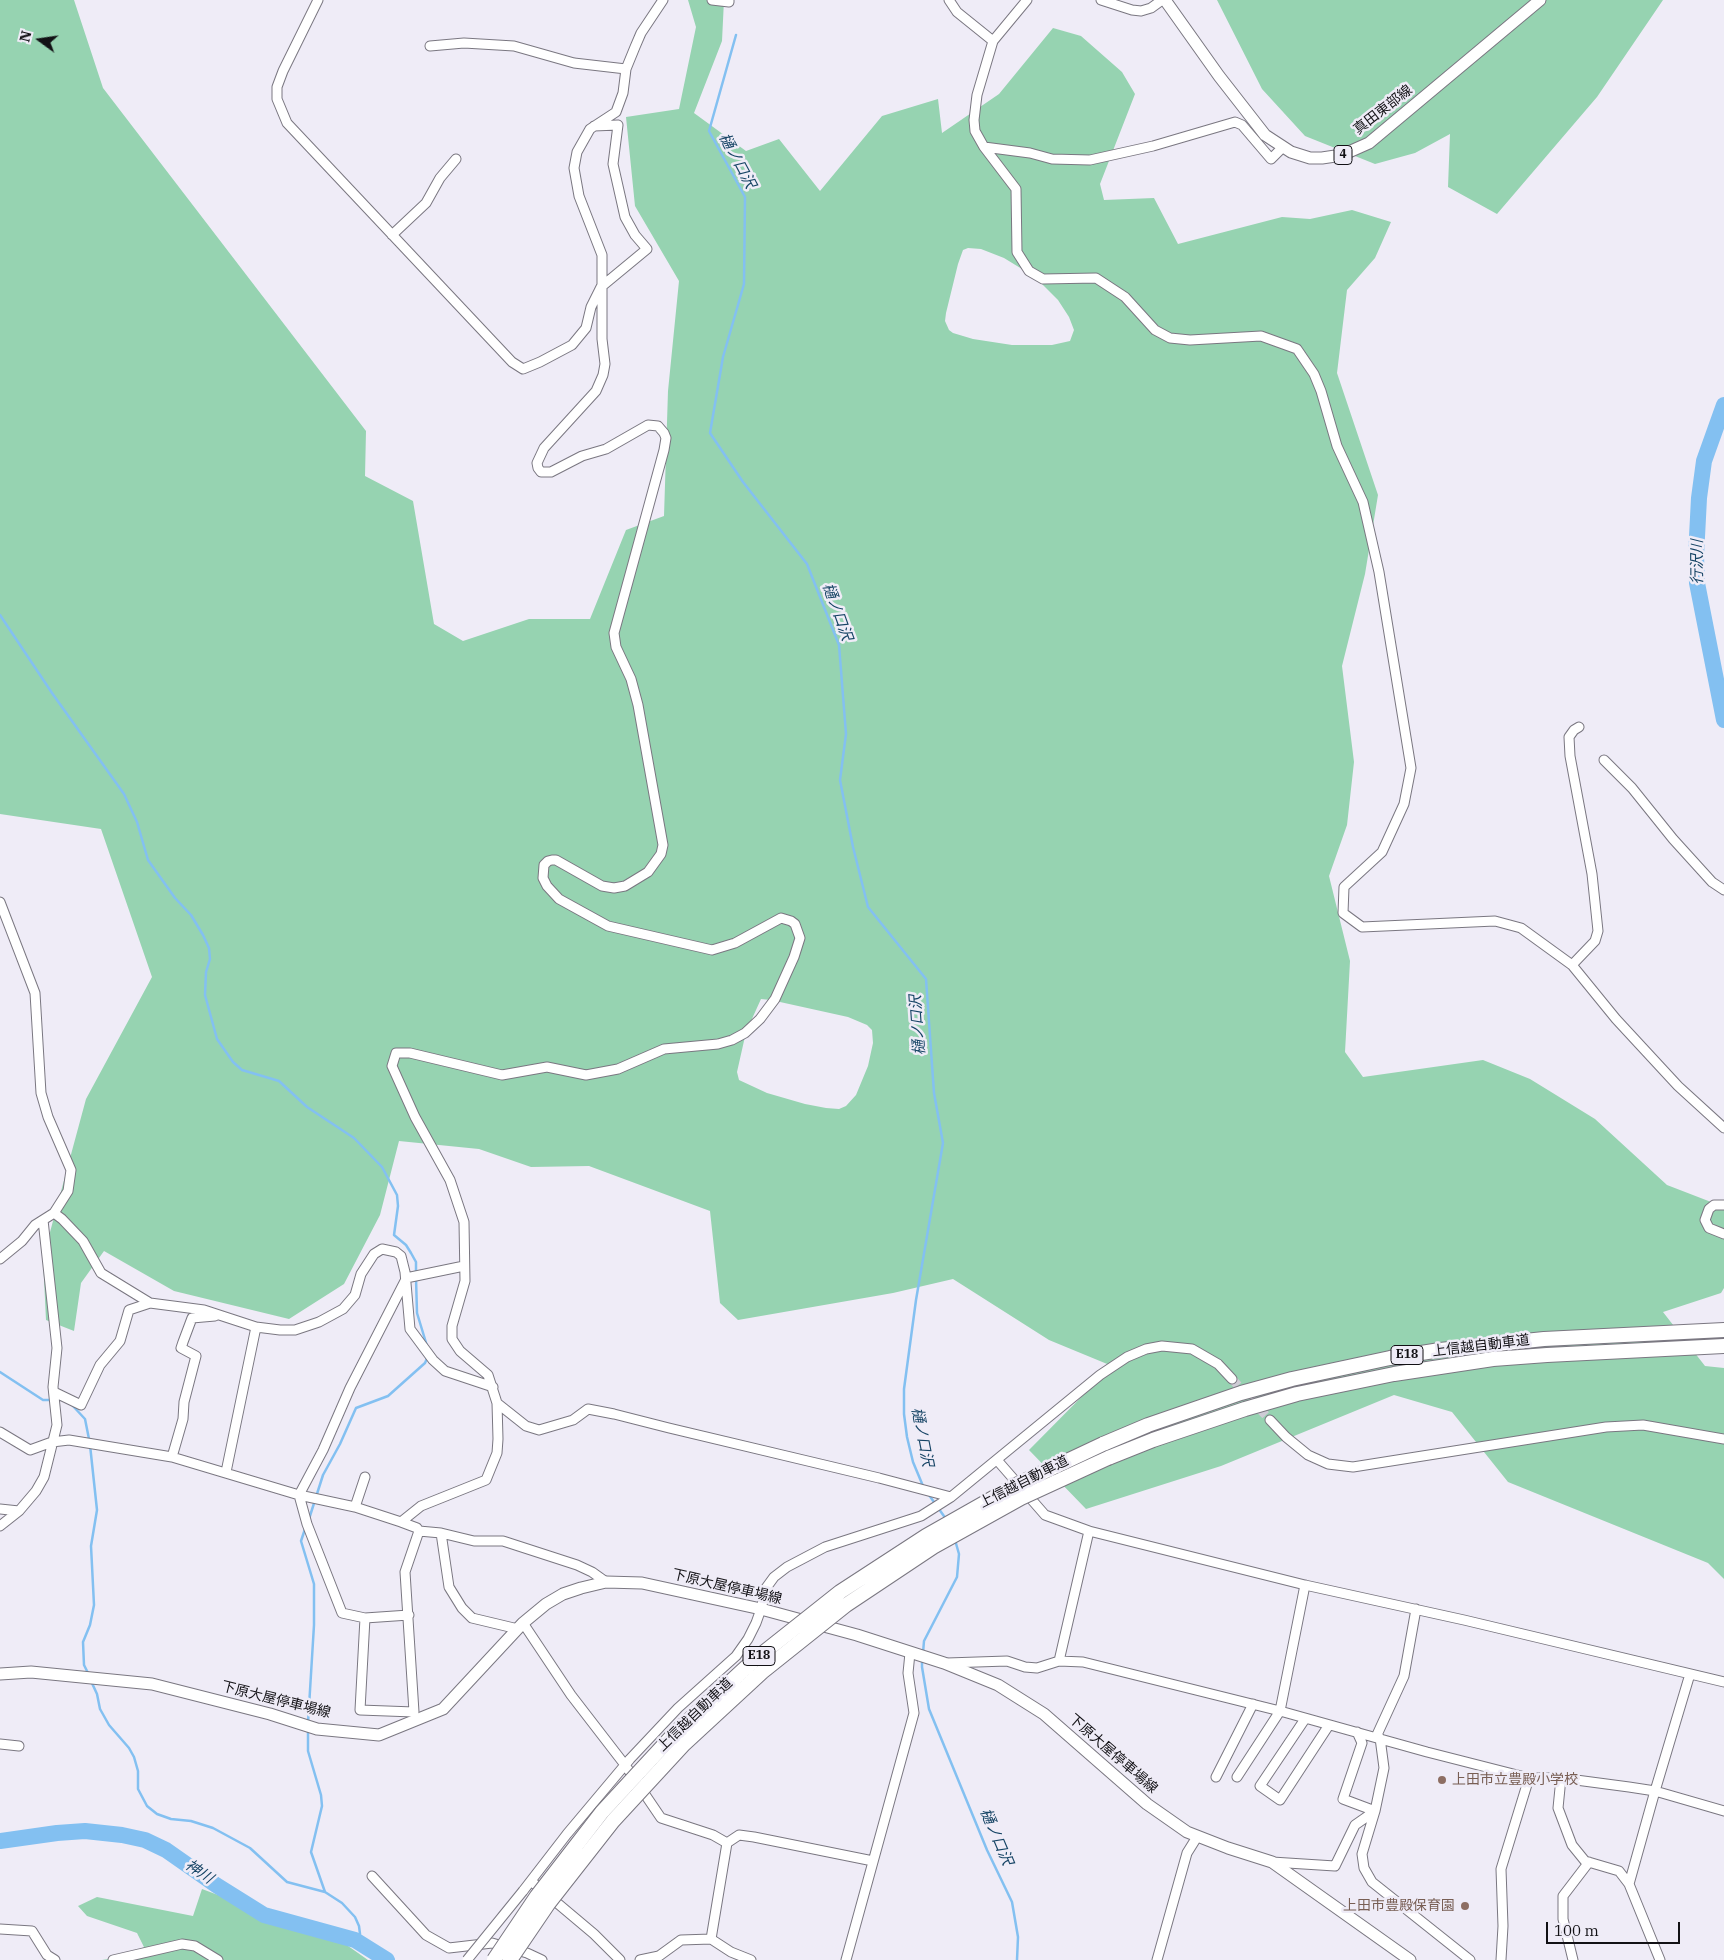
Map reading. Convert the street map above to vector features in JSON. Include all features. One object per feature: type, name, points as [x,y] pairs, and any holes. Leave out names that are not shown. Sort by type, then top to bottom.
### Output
[{"type":"highway","name":"上信越自動車道","points":[[494,1960],[536,1896],[602,1812],[675,1733],[753,1661],[840,1592],[926,1536],[1016,1484],[1148,1425],[1292,1379],[1390,1358],[1449,1349],[1544,1339],[1724,1330]]},
{"type":"highway","name":"上信越自動車道","points":[[510,1960],[548,1904],[613,1821],[684,1744],[762,1672],[846,1605],[933,1547],[1021,1498],[1108,1458],[1199,1423],[1297,1394],[1394,1374],[1476,1362],[1547,1355],[1724,1346]]},
{"type":"main road","name":"真田東部線","points":[[1163,0],[1265,135],[1299,155],[1322,158],[1342,155],[1369,143],[1540,0]]},
{"type":"main road","name":"下原大屋停車場線","points":[[0,1674],[31,1672],[152,1684],[314,1728],[379,1735],[444,1709],[520,1626],[546,1604],[563,1594],[606,1582],[642,1583],[761,1609],[857,1635],[928,1658],[998,1685],[1037,1709],[1147,1804],[1187,1832],[1272,1862],[1410,1960]]},
{"type":"street","points":[[318,0],[283,71],[277,88],[277,99],[287,123],[512,362],[523,369],[572,346],[586,328],[591,307],[601,287],[647,249],[635,235],[625,217],[613,164],[618,125],[594,126]]},
{"type":"street","points":[[401,1522],[421,1506],[486,1480],[497,1454],[498,1439],[497,1403],[488,1375],[460,1351],[452,1339],[452,1326],[465,1280],[464,1222],[450,1180],[414,1117],[392,1066],[393,1057],[396,1053],[402,1051],[502,1075],[546,1067],[586,1075],[618,1069],[648,1054],[664,1049],[718,1044],[732,1040],[745,1033],[760,1019],[775,999],[794,957],[800,938],[795,924],[791,920],[781,918],[735,943],[712,950],[693,946],[608,926],[559,899],[547,886],[543,878],[544,865],[552,860],[564,864],[602,886],[614,888],[625,886],[648,872],[662,854],[664,845],[638,705],[631,678],[616,647],[614,633],[666,438],[658,426],[648,425],[606,449],[582,456],[551,472],[541,472],[538,468],[540,454],[544,448],[596,391],[602,380],[605,364],[602,339],[602,255],[579,196],[574,168],[576,152],[590,129],[616,112],[623,93],[626,69],[641,33],[663,0]]},
{"type":"street","points":[[712,0],[729,2],[729,0]]},
{"type":"street","points":[[949,0],[956,12],[993,41]]},
{"type":"street","points":[[1027,0],[993,41],[977,95],[974,120],[975,132],[984,147],[1016,189],[1017,252],[1029,271],[1043,278],[1096,278],[1126,297],[1155,330],[1170,338],[1190,340],[1261,336],[1297,349],[1314,374],[1322,391],[1337,446],[1363,502],[1379,572],[1411,768],[1404,804],[1382,852],[1344,887],[1343,913],[1362,927],[1495,921],[1521,928],[1572,965],[1616,1019],[1678,1086],[1724,1128]]},
{"type":"street","points":[[1101,0],[1141,11],[1151,8],[1163,0]]},
{"type":"street","points":[[430,46],[464,43],[514,46],[574,63],[626,69]]},
{"type":"street","points":[[984,147],[1030,153],[1052,159],[1090,160],[1153,146],[1235,122],[1242,125],[1271,159],[1283,147]]},
{"type":"street","points":[[392,235],[426,203],[440,178],[456,159]]},
{"type":"street","points":[[1572,965],[1595,941],[1598,930],[1592,874],[1570,756],[1570,737],[1574,730],[1579,727]]},
{"type":"street","points":[[1604,760],[1632,788],[1706,876],[1724,890]]},
{"type":"street","points":[[0,902],[35,993],[41,1093],[48,1117],[70,1170],[68,1191],[54,1214],[35,1225],[22,1241],[0,1258]]},
{"type":"street","points":[[1724,1205],[1714,1205],[1709,1209],[1705,1220],[1709,1228],[1724,1234]]},
{"type":"street","points":[[54,1214],[62,1219],[83,1240],[102,1273],[150,1303],[204,1310],[256,1327],[280,1330],[295,1330],[325,1319],[343,1309],[355,1295],[361,1274],[374,1254],[382,1249],[396,1252],[401,1256],[406,1278],[410,1329],[434,1360],[445,1370],[493,1387]]},
{"type":"street","points":[[0,1526],[19,1511],[44,1478],[57,1425],[53,1387],[57,1348],[42,1220]]},
{"type":"street","points":[[406,1278],[464,1266]]},
{"type":"street","points":[[406,1278],[350,1388],[323,1450],[298,1495],[342,1612],[365,1618],[409,1615]]},
{"type":"street","points":[[54,1392],[81,1405],[100,1365],[120,1341],[129,1310],[150,1303]]},
{"type":"street","points":[[172,1457],[183,1420],[184,1402],[196,1356],[182,1348],[183,1342],[192,1318],[217,1315]]},
{"type":"street","points":[[226,1472],[256,1327]]},
{"type":"street","points":[[467,1960],[567,1834],[625,1765],[678,1708],[736,1656],[748,1639],[761,1609],[766,1588],[774,1577],[787,1567],[825,1547],[921,1516],[951,1497],[1100,1375],[1127,1357],[1146,1349],[1162,1346],[1192,1349],[1218,1364],[1232,1378]]},
{"type":"street","points":[[497,1403],[521,1423],[539,1430],[573,1420],[588,1409],[951,1497]]},
{"type":"street","points":[[1270,1420],[1286,1437],[1308,1455],[1328,1464],[1353,1467],[1606,1427],[1643,1425],[1724,1439]]},
{"type":"street","points":[[0,1432],[30,1450],[52,1442],[69,1440],[86,1441],[172,1457],[298,1495],[356,1507],[417,1528],[419,1531],[441,1533],[474,1541],[503,1541],[577,1565],[592,1572],[606,1582]]},
{"type":"street","points":[[997,1460],[1045,1515],[1088,1530],[1305,1585],[1416,1609],[1724,1682]]},
{"type":"street","points":[[356,1507],[365,1477]]},
{"type":"street","points":[[0,1509],[19,1511]]},
{"type":"street","points":[[1059,1662],[1088,1530]]},
{"type":"street","points":[[365,1618],[360,1710],[414,1712],[406,1572],[419,1531]]},
{"type":"street","points":[[441,1533],[449,1587],[462,1608],[472,1618],[520,1626],[625,1765],[661,1818],[713,1835],[726,1843]]},
{"type":"street","points":[[1237,1777],[1280,1711],[1305,1585]]},
{"type":"street","points":[[1416,1609],[1404,1676],[1378,1737],[1384,1768],[1375,1811],[1362,1854],[1364,1868],[1372,1882],[1470,1960]]},
{"type":"street","points":[[846,1960],[914,1712],[908,1673],[913,1654]]},
{"type":"street","points":[[944,1664],[1007,1661],[1025,1667],[1037,1668],[1059,1662],[1083,1662],[1280,1711],[1529,1778],[1561,1778],[1654,1791],[1724,1811]]},
{"type":"street","points":[[1629,1884],[1654,1791],[1690,1674]]},
{"type":"street","points":[[1216,1777],[1253,1704]]},
{"type":"street","points":[[1306,1719],[1260,1786],[1280,1800],[1329,1725]]},
{"type":"street","points":[[1357,1732],[1362,1743],[1343,1800],[1375,1811]]},
{"type":"street","points":[[0,1744],[19,1746]]},
{"type":"street","points":[[1501,1960],[1503,1926],[1501,1869],[1529,1778]]},
{"type":"street","points":[[1561,1778],[1558,1808],[1572,1845],[1585,1861],[1619,1871],[1629,1884],[1660,1960]]},
{"type":"street","points":[[1272,1862],[1335,1866],[1355,1825],[1375,1811]]},
{"type":"street","points":[[711,1939],[726,1843],[739,1835],[873,1862]]},
{"type":"street","points":[[1157,1960],[1187,1853],[1197,1837]]},
{"type":"street","points":[[1572,1960],[1563,1919],[1564,1896],[1589,1862]]},
{"type":"street","points":[[372,1876],[426,1935],[449,1948],[492,1943],[527,1953],[542,1960]]},
{"type":"street","points":[[531,1881],[594,1934],[620,1960]]},
{"type":"street","points":[[0,1929],[32,1931],[47,1955],[55,1960]]},
{"type":"street","points":[[640,1960],[659,1956],[681,1940],[711,1939],[730,1952],[751,1960]]},
{"type":"street","points":[[114,1960],[182,1944],[195,1946],[218,1960]]},
{"type":"green space","points":[[0,0],[74,0],[103,88],[366,431],[365,476],[413,501],[434,624],[463,641],[529,619],[590,619],[626,530],[664,516],[668,391],[679,281],[635,206],[626,117],[679,109],[696,27],[688,0],[724,0],[722,41],[694,113],[746,151],[779,139],[820,191],[882,116],[938,99],[942,133],[999,94],[1053,28],[1081,36],[1122,72],[1135,94],[1100,184],[1104,200],[1154,198],[1178,244],[1282,217],[1310,219],[1352,210],[1391,222],[1375,258],[1347,290],[1337,373],[1378,495],[1365,574],[1342,666],[1354,762],[1347,825],[1329,876],[1350,961],[1345,1052],[1363,1077],[1483,1060],[1530,1079],[1595,1119],[1667,1185],[1724,1207],[1724,1288],[1721,1293],[1663,1312],[1705,1366],[1724,1368],[1724,1579],[1708,1563],[1508,1482],[1452,1412],[1394,1395],[1221,1466],[1086,1509],[1029,1450],[1112,1366],[1049,1340],[953,1279],[893,1293],[738,1320],[720,1303],[710,1211],[589,1166],[531,1167],[479,1149],[399,1141],[380,1215],[344,1284],[289,1319],[174,1291],[104,1251],[81,1283],[74,1331],[46,1320],[43,1258],[86,1099],[152,977],[101,829],[0,814]],"holes":[[[968,248],[981,249],[1004,258],[1035,277],[1058,300],[1069,317],[1074,330],[1070,341],[1052,345],[1012,345],[973,339],[949,330],[945,321],[946,313],[958,264],[963,250]],[[761,999],[848,1017],[867,1025],[872,1030],[873,1043],[868,1066],[856,1095],[846,1106],[839,1109],[805,1104],[767,1093],[739,1080],[737,1072],[746,1032]]]},
{"type":"green space","points":[[1217,0],[1663,0],[1597,97],[1497,214],[1448,187],[1450,134],[1415,153],[1375,164],[1305,136],[1262,89]]},
{"type":"green space","points":[[202,1889],[341,1941],[368,1960],[102,1960],[128,1956],[144,1947],[137,1933],[87,1916],[78,1906],[97,1897],[193,1916]]},
{"type":"waterway","name":"樋ノ口沢","points":[[736,35],[709,131],[745,197],[744,284],[723,357],[710,433],[743,482],[807,564],[839,645],[846,734],[840,780],[853,847],[868,907],[926,979],[934,1093],[943,1143],[916,1300],[904,1389],[904,1414],[907,1437],[913,1462],[923,1486]]},
{"type":"waterway","name":"行沢川","points":[[1724,405],[1704,461],[1699,498],[1696,556],[1697,583],[1724,720]]},
{"type":"waterway","points":[[0,615],[52,693],[124,794],[137,822],[148,860],[175,898],[191,915],[203,935],[209,948],[210,959],[206,972],[205,995],[217,1039],[233,1062],[242,1070],[279,1081],[307,1107],[354,1138],[382,1167],[397,1195],[398,1206],[394,1235],[406,1245],[411,1253],[416,1262],[416,1273]]},
{"type":"waterway","points":[[416,1278],[417,1313],[427,1346]]},
{"type":"waterway","points":[[309,1519],[323,1475],[340,1444],[356,1408],[388,1396],[425,1363],[428,1356]]},
{"type":"waterway","points":[[0,1372],[43,1400],[50,1400]]},
{"type":"waterway","points":[[72,1405],[85,1419],[89,1439]]},
{"type":"waterway","points":[[88,1673],[84,1665],[83,1642],[90,1625],[94,1605],[91,1546],[97,1510],[90,1445]]},
{"type":"waterway","name":"樋ノ口沢","points":[[929,1495],[946,1519]]},
{"type":"waterway","points":[[305,1529],[301,1541],[314,1584],[314,1625],[308,1723]]},
{"type":"waterway","name":"樋ノ口沢","points":[[923,1653],[924,1641],[957,1577],[959,1554],[955,1540]]},
{"type":"waterway","name":"樋ノ口沢","points":[[922,1658],[929,1709],[987,1850],[1012,1902],[1018,1937],[1017,1960]]},
{"type":"waterway","points":[[91,1681],[97,1694],[100,1709],[109,1725],[129,1748],[134,1757],[138,1771],[138,1789],[147,1806],[157,1814],[171,1819],[191,1821],[213,1828],[250,1848],[287,1882],[325,1892],[342,1903],[355,1917],[360,1934],[355,1940]]},
{"type":"waterway","points":[[308,1729],[308,1751],[321,1795],[322,1806],[311,1852],[325,1892]]},
{"type":"waterway","name":"神川","points":[[0,1841],[85,1831],[122,1835],[145,1840],[166,1850],[216,1885],[264,1915],[355,1940],[387,1960]]},
{"type":"tunnel","points":[[1232,1379],[1270,1420]]},
{"type":"place","name":"上田市立豊殿小学校","points":[[1442,1780]]},
{"type":"place","name":"上田市豊殿保育園","points":[[1465,1906]]}]
